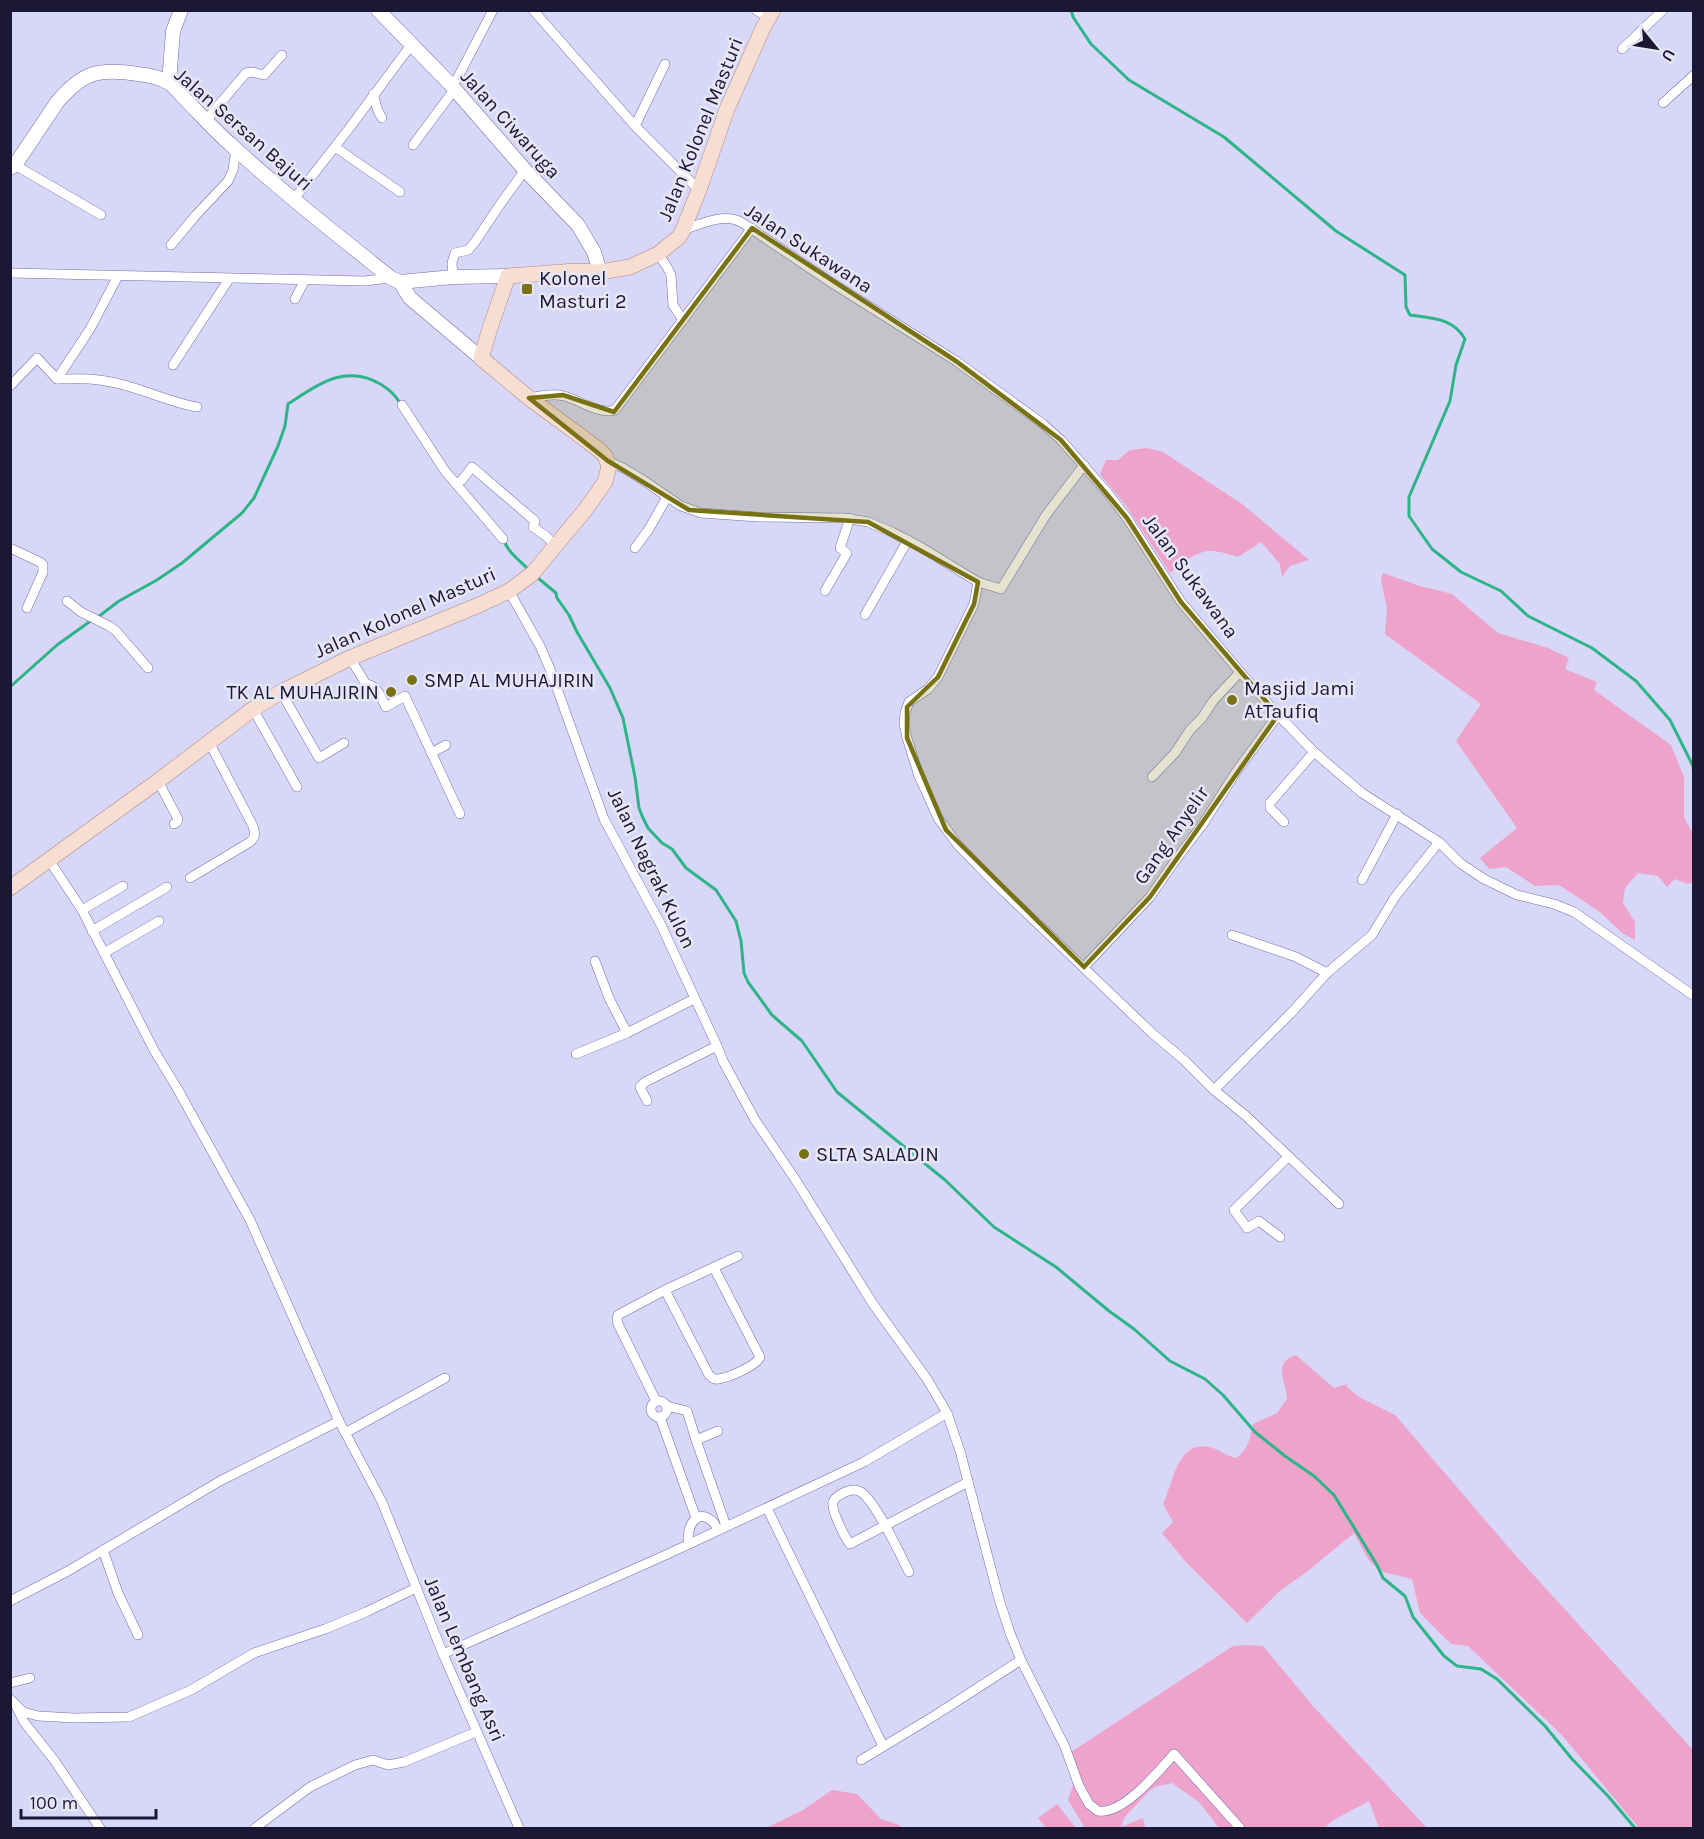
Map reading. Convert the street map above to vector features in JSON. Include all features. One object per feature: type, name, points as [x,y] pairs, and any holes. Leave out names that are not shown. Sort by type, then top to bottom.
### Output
[{"type":"main road","points":[[169,83],[173,31],[181,10]]},
{"type":"main road","name":"Jalan Ciwaruga","points":[[378,10],[578,225],[591,245],[600,272]]},
{"type":"main road","name":"Jalan Kolonel Masturi","points":[[508,276],[575,271],[600,272],[630,267],[658,254],[679,237],[766,13]]},
{"type":"main road","name":"Jalan Sersan Bajuri","points":[[13,167],[58,101],[82,80],[96,73],[110,70],[142,75],[169,83],[236,149],[395,280],[413,300],[482,358]]},
{"type":"main road","points":[[395,280],[508,276],[489,328],[482,358],[529,398],[598,449],[608,461]]},
{"type":"main road","name":"Jalan Kolonel Masturi","points":[[10,888],[253,710],[281,692],[350,657],[457,616],[508,591],[532,574],[605,482],[609,469],[608,461]]},
{"type":"street","points":[[413,145],[457,79],[493,10]]},
{"type":"street","points":[[533,10],[543,14],[635,126],[699,190]]},
{"type":"street","points":[[1622,49],[1663,10]]},
{"type":"street","points":[[294,199],[411,45]]},
{"type":"street","points":[[206,120],[246,73],[264,75],[282,55]]},
{"type":"street","points":[[635,126],[665,64]]},
{"type":"street","points":[[1663,103],[1694,75]]},
{"type":"street","points":[[373,94],[382,118]]},
{"type":"street","points":[[335,147],[400,192]]},
{"type":"street","points":[[171,245],[228,181],[236,149]]},
{"type":"street","points":[[13,167],[101,215]]},
{"type":"street","points":[[453,277],[452,263],[455,253],[468,250],[475,242],[525,170]]},
{"type":"street","name":"Jalan Sukawana","points":[[683,230],[728,218],[752,228],[832,284],[961,365],[1048,429],[1084,465],[1126,518],[1181,602],[1278,715],[1314,752],[1362,793],[1439,842],[1460,863],[1484,879],[1517,895],[1554,904],[1574,912],[1694,996]]},
{"type":"street","points":[[529,398],[563,395],[584,404],[613,411],[752,228]]},
{"type":"street","points":[[658,254],[668,267],[673,305],[683,320]]},
{"type":"street","points":[[10,273],[229,279],[395,280]]},
{"type":"street","points":[[57,380],[90,329],[118,276]]},
{"type":"street","points":[[173,365],[229,279]]},
{"type":"street","points":[[295,299],[305,280]]},
{"type":"street","points":[[10,386],[37,358],[57,380],[99,380],[128,386],[178,404],[197,407]]},
{"type":"street","points":[[402,405],[444,471],[503,539]]},
{"type":"street","points":[[608,461],[634,474],[681,506],[701,513],[747,517],[850,518],[868,522],[908,540],[978,582],[1002,589],[1046,515],[1084,465]]},
{"type":"street","points":[[457,484],[472,467],[536,521],[533,527],[555,546]]},
{"type":"street","points":[[635,548],[667,497]]},
{"type":"street","points":[[825,591],[846,553],[840,548],[850,518]]},
{"type":"street","points":[[865,615],[908,540]]},
{"type":"street","points":[[10,548],[43,565],[43,572],[27,608]]},
{"type":"street","points":[[978,582],[974,604],[938,677],[932,685],[915,697],[907,707],[904,719],[907,738],[919,776],[933,808],[946,830],[997,885],[1214,1090],[1246,1116],[1339,1204]]},
{"type":"street","name":"Jalan Nagrak Kulon","points":[[508,591],[540,646],[550,669],[604,819],[656,917],[723,1061],[777,1154],[873,1304],[927,1379],[947,1413],[999,1599],[1021,1660],[1065,1747],[1079,1786],[1089,1804],[1098,1811],[1106,1812],[1124,1803],[1174,1754],[1240,1828]]},
{"type":"street","points":[[67,601],[81,612],[116,631],[148,668]]},
{"type":"street","points":[[350,657],[366,684],[372,685],[377,690],[386,707],[405,696],[460,814]]},
{"type":"street","points":[[1152,777],[1175,753],[1213,701],[1240,672]]},
{"type":"street","points":[[281,692],[319,758],[344,742]]},
{"type":"street","points":[[253,710],[297,787]]},
{"type":"street","name":"Gang Anyelir","points":[[1084,967],[1150,897],[1278,715]]},
{"type":"street","points":[[190,878],[255,838],[253,826],[209,742]]},
{"type":"street","points":[[431,753],[446,745]]},
{"type":"street","points":[[1284,822],[1270,808],[1270,803],[1314,752]]},
{"type":"street","points":[[158,781],[178,819],[174,824]]},
{"type":"street","points":[[1362,880],[1397,814]]},
{"type":"street","points":[[1214,1090],[1292,1012],[1327,973],[1372,935],[1395,897],[1439,842]]},
{"type":"street","name":"Jalan Lembang Asri","points":[[49,860],[81,910],[155,1052],[250,1221],[339,1421],[382,1502],[443,1654],[519,1828]]},
{"type":"street","points":[[81,910],[123,886]]},
{"type":"street","points":[[92,931],[167,887]]},
{"type":"street","points":[[104,953],[159,921]]},
{"type":"street","points":[[1232,934],[1296,957],[1327,973]]},
{"type":"street","points":[[595,961],[609,998],[627,1033]]},
{"type":"street","points":[[576,1054],[627,1033],[694,999]]},
{"type":"street","points":[[647,1101],[640,1087],[645,1082],[717,1046]]},
{"type":"street","points":[[1280,1237],[1259,1221],[1247,1228],[1234,1210],[1288,1156]]},
{"type":"street","points":[[656,1401],[617,1319],[621,1313],[665,1290],[738,1256]]},
{"type":"street","points":[[665,1290],[709,1375],[718,1379],[744,1369],[757,1363],[760,1357],[714,1268]]},
{"type":"street","points":[[345,1433],[445,1378]]},
{"type":"street","points":[[667,1406],[665,1414],[660,1417],[654,1416],[651,1412],[651,1404],[656,1401],[684,1409],[687,1412],[722,1528]]},
{"type":"street","points":[[443,1654],[689,1544],[864,1462],[947,1413]]},
{"type":"street","points":[[660,1417],[696,1518]]},
{"type":"street","points":[[10,1601],[68,1571],[220,1481],[339,1421]]},
{"type":"street","points":[[696,1440],[717,1431]]},
{"type":"street","points":[[909,1572],[886,1527],[871,1502],[859,1491],[848,1491],[834,1500],[834,1512],[849,1544],[886,1527],[968,1482]]},
{"type":"street","points":[[767,1508],[883,1746]]},
{"type":"street","points":[[689,1544],[686,1535],[689,1525],[696,1518],[704,1517],[722,1528]]},
{"type":"street","points":[[104,1550],[118,1593],[138,1635]]},
{"type":"street","points":[[17,1708],[38,1716],[129,1717],[191,1690],[254,1653],[325,1629],[416,1588]]},
{"type":"street","points":[[861,1760],[1021,1660]]},
{"type":"street","points":[[10,1683],[30,1678]]},
{"type":"street","points":[[10,1699],[100,1828]]},
{"type":"street","points":[[255,1828],[310,1787],[355,1765],[373,1760],[388,1765],[404,1762],[476,1732]]},
{"type":"highlighted area","points":[[752,228],[956,361],[1061,440],[1127,518],[1181,602],[1278,715],[1150,897],[1084,967],[946,830],[907,738],[907,707],[938,677],[974,604],[978,582],[868,522],[689,510],[608,461],[529,398],[563,395],[614,412]]},
{"type":"shaded area","points":[[1147,448],[1163,452],[1242,504],[1309,560],[1290,566],[1282,577],[1280,564],[1261,542],[1238,557],[1217,551],[1202,552],[1170,573],[1127,507],[1100,474],[1106,460],[1118,460],[1130,450]]},
{"type":"shaded area","points":[[1383,573],[1452,594],[1498,633],[1548,648],[1569,658],[1565,669],[1597,682],[1594,690],[1671,745],[1684,777],[1684,817],[1693,834],[1693,882],[1688,884],[1675,879],[1667,887],[1658,876],[1638,873],[1625,888],[1623,903],[1635,922],[1635,940],[1622,933],[1600,912],[1559,885],[1535,886],[1506,867],[1489,869],[1480,858],[1517,828],[1456,741],[1481,704],[1385,634],[1387,608],[1381,580]]},
{"type":"shaded area","points":[[1296,1355],[1334,1388],[1347,1384],[1347,1387],[1359,1397],[1395,1415],[1509,1548],[1693,1750],[1693,1828],[1639,1828],[1562,1735],[1468,1646],[1451,1644],[1420,1613],[1412,1579],[1379,1571],[1368,1559],[1354,1533],[1280,1591],[1247,1623],[1185,1561],[1162,1533],[1173,1522],[1163,1504],[1178,1465],[1190,1450],[1198,1447],[1213,1448],[1236,1458],[1240,1455],[1248,1443],[1253,1424],[1277,1413],[1287,1399],[1282,1368],[1284,1362]]},
{"type":"shaded area","points":[[1233,1646],[1263,1646],[1313,1706],[1427,1828],[1379,1828],[1369,1801],[1332,1821],[1325,1828],[1219,1828],[1199,1802],[1172,1783],[1155,1787],[1148,1792],[1124,1818],[1121,1827],[1143,1818],[1145,1826],[1142,1828],[1085,1828],[1068,1800],[1077,1774],[1071,1752]]},
{"type":"shaded area","points":[[832,1790],[857,1794],[881,1819],[903,1828],[766,1828],[803,1810]]},
{"type":"shaded area","points":[[1057,1804],[1076,1828],[1046,1828],[1038,1818]]},
{"type":"waterway","points":[[1071,10],[1073,17],[1091,44],[1129,80],[1224,137],[1336,231],[1405,275],[1406,307],[1410,315],[1441,320],[1460,332],[1465,339],[1456,365],[1450,401],[1409,497],[1409,516],[1432,549],[1461,572],[1501,591],[1528,616],[1592,648],[1636,681],[1670,720],[1693,766],[1694,776]]},
{"type":"waterway","points":[[98,617],[119,601],[182,563],[242,513],[254,498],[278,446],[285,426],[288,404],[310,389],[329,380],[345,376],[364,377],[381,384],[401,404]]},
{"type":"waterway","points":[[504,540],[510,552],[527,568]]},
{"type":"waterway","points":[[538,578],[556,593],[610,688],[623,718],[639,808],[648,828],[662,843],[672,849],[686,868],[716,890],[736,921],[741,941],[744,973],[748,982],[772,1015],[802,1041],[837,1092],[945,1180],[994,1227],[1056,1267],[1170,1361],[1205,1379],[1223,1395],[1255,1432],[1314,1476],[1334,1495],[1383,1578],[1405,1596],[1413,1617],[1444,1656],[1457,1666],[1481,1669],[1497,1679],[1545,1726],[1635,1828]]},
{"type":"waterway","points":[[10,687],[57,645],[92,620]]},
{"type":"place","name":"Kolonel Masturi 2","points":[[527,289]]},
{"type":"place","name":"SMP AL MUHAJIRIN","points":[[412,680]]},
{"type":"place","name":"TK AL MUHAJIRIN","points":[[391,692]]},
{"type":"place","name":"Masjid Jami AtTaufiq","points":[[1232,700]]},
{"type":"place","name":"SLTA SALADIN","points":[[804,1154]]}]
